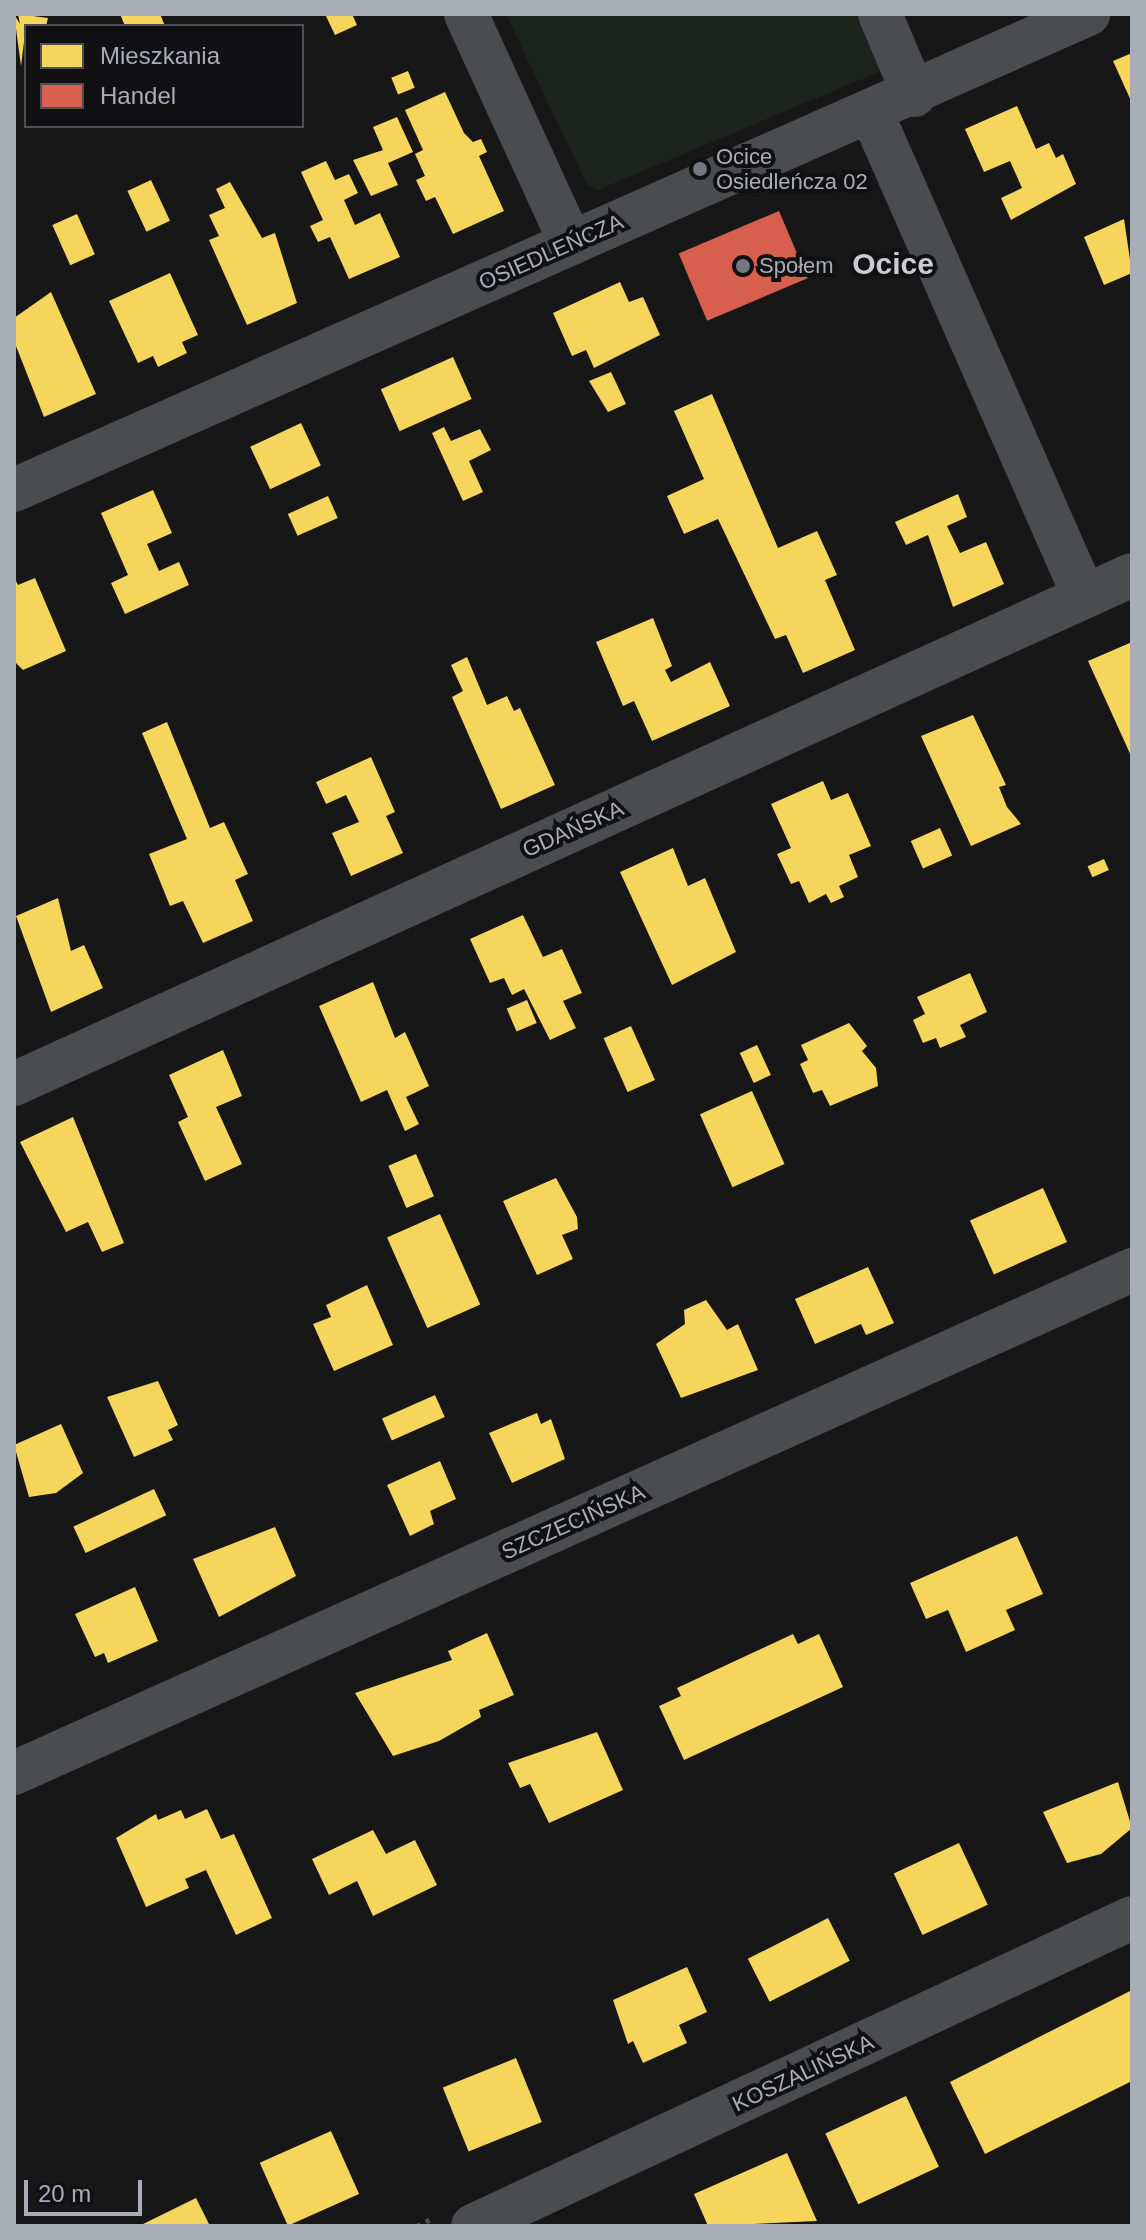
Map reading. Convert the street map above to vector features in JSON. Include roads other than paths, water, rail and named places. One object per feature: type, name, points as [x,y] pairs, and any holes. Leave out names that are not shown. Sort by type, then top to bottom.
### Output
[{"type":"street","points":[[466,14],[571,243]]},
{"type":"street","points":[[880,14],[914,95]]},
{"type":"street","name":"OSIEDLEŃCZA","points":[[14,490],[571,243],[872,114],[1088,14]]},
{"type":"street","points":[[872,114],[1084,596]]},
{"type":"street","name":"GDAŃSKA","points":[[14,1084],[1132,575]]},
{"type":"street","name":"SZCZECIŃSKA","points":[[14,1773],[1132,1270]]},
{"type":"street","name":"KOSZALIŃSKA","points":[[473,2226],[1132,1918]]},
{"type":"place","name":"Ocice Osiedleńcza 02","points":[[700,169]]},
{"type":"place","name":"Społem","points":[[743,266]]},
{"type":"district","name":"Ocice","points":[[893,264]]}]
